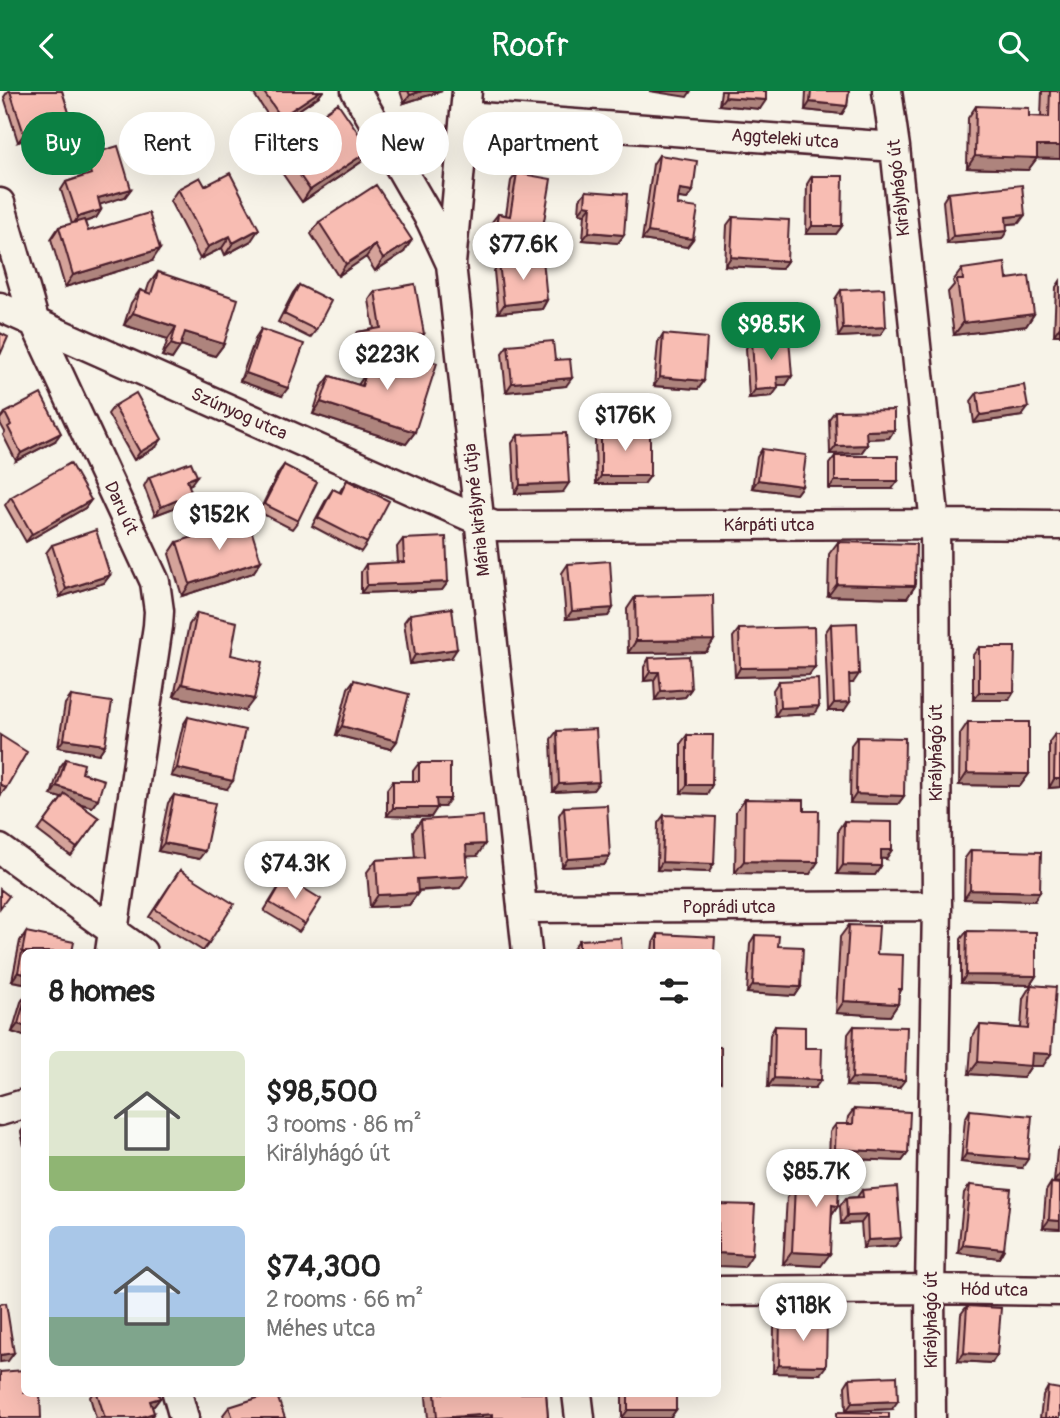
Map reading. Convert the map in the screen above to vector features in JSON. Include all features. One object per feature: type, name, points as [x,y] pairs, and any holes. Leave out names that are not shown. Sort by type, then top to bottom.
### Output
[{"type":"street","name":"Mária királyné útja","points":[[356,91],[431,221],[451,264],[527,949]]},
{"type":"street","name":"Királyhágó út","points":[[887,91],[935,524],[937,906],[930,1418]]},
{"type":"street","points":[[451,264],[466,104]]},
{"type":"street","name":"Aggteleki utca","points":[[466,104],[895,147]]},
{"type":"street","name":"Daru út","points":[[0,203],[36,323],[155,582],[158,595],[158,627],[112,941]]},
{"type":"street","name":"Szúnyog utca","points":[[0,307],[478,520]]},
{"type":"street","name":"Kárpáti utca","points":[[478,520],[495,526],[1060,525]]},
{"type":"street","points":[[0,849],[112,941],[134,949]]},
{"type":"street","name":"Poprádi utca","points":[[522,908],[937,906]]},
{"type":"street","points":[[0,1111],[21,1105]]},
{"type":"street","name":"Hód utca","points":[[721,1291],[1060,1291]]},
{"type":"street","points":[[178,1397],[184,1418]]},
{"type":"street","points":[[577,1397],[580,1418]]},
{"type":"building","points":[[10,91],[62,91],[69,112],[21,112],[21,125]]},
{"type":"building","points":[[263,91],[320,91],[288,112],[278,112]]},
{"type":"building","points":[[726,91],[766,91],[766,100],[725,97]]},
{"type":"building","points":[[811,91],[849,91],[847,106],[810,102]]},
{"type":"building","points":[[1050,91],[1060,91],[1060,146],[1037,146],[1037,158],[975,156],[976,106],[1029,108],[1029,116],[1049,117]]},
{"type":"building","points":[[338,103],[356,129],[356,159],[342,169],[342,112],[325,112]]},
{"type":"building","points":[[118,146],[119,175],[127,175],[131,189],[98,198],[101,210],[78,217],[66,182],[88,175],[105,175],[105,150]]},
{"type":"building","points":[[659,155],[697,161],[693,191],[680,189],[677,205],[698,208],[693,239],[648,232]]},
{"type":"building","points":[[229,174],[231,175],[259,229],[233,243],[230,236],[208,247],[178,189],[200,177],[205,186]]},
{"type":"building","points":[[300,175],[332,175],[310,190]]},
{"type":"building","points":[[517,175],[551,179],[541,239],[495,232],[498,214],[510,216]]},
{"type":"building","points":[[812,176],[843,176],[842,226],[812,226]]},
{"type":"building","points":[[376,185],[412,240],[383,259],[375,245],[346,264],[319,222]]},
{"type":"building","points":[[1022,185],[1025,215],[1006,217],[1007,231],[953,236],[948,193]]},
{"type":"building","points":[[586,191],[627,194],[624,235],[589,232],[591,206],[585,205]]},
{"type":"building","points":[[149,213],[160,249],[73,275],[59,227],[84,220],[88,231]]},
{"type":"building","points":[[733,217],[789,220],[787,261],[731,257]]},
{"type":"building","points":[[543,259],[547,300],[504,305],[499,263]]},
{"type":"building","points":[[1005,263],[1007,279],[1029,276],[1034,314],[963,323],[957,280],[963,280],[962,269]]},
{"type":"building","points":[[158,272],[238,299],[224,344],[185,332],[180,347],[171,344],[176,327],[133,313],[140,290],[151,294]]},
{"type":"building","points":[[415,284],[424,334],[360,345],[358,332],[381,328],[375,291]]},
{"type":"building","points":[[299,285],[331,301],[316,330],[284,314]]},
{"type":"building","points":[[884,288],[886,327],[843,329],[841,290]]},
{"type":"building","points":[[261,329],[304,344],[288,388],[246,373]]},
{"type":"building","points":[[0,333],[8,337],[0,355]]},
{"type":"building","points":[[663,334],[707,338],[704,381],[660,377]]},
{"type":"building","points":[[789,338],[792,376],[777,377],[778,388],[755,390],[752,340]]},
{"type":"building","points":[[553,341],[555,360],[570,359],[572,378],[512,383],[508,345]]},
{"type":"building","points":[[393,349],[437,363],[415,432],[321,402],[330,376],[362,386],[366,373],[384,379]]},
{"type":"building","points":[[1024,385],[1028,408],[980,415],[977,393]]},
{"type":"building","points":[[136,393],[162,439],[140,452],[114,406]]},
{"type":"building","points":[[41,394],[61,433],[21,453],[8,427],[11,425],[5,413]]},
{"type":"building","points":[[894,410],[894,430],[866,431],[867,445],[836,446],[835,411]]},
{"type":"building","points":[[601,431],[650,431],[650,476],[601,476]]},
{"type":"building","points":[[566,433],[569,483],[520,485],[518,435]]},
{"type":"building","points":[[762,449],[806,455],[802,486],[758,480]]},
{"type":"building","points":[[835,456],[898,456],[898,481],[835,481]]},
{"type":"building","points":[[191,462],[197,476],[187,480],[192,494],[161,507],[149,477]]},
{"type":"building","points":[[70,463],[91,500],[32,534],[11,497]]},
{"type":"building","points":[[284,465],[317,482],[298,521],[264,504]]},
{"type":"building","points":[[347,480],[389,501],[367,543],[318,518],[333,489],[341,493]]},
{"type":"building","points":[[248,520],[261,561],[190,584],[177,542]]},
{"type":"building","points":[[96,530],[110,575],[66,589],[52,545]]},
{"type":"building","points":[[446,537],[448,582],[367,585],[366,564],[404,562],[403,539]]},
{"type":"building","points":[[838,542],[916,544],[915,586],[837,584]]},
{"type":"building","points":[[610,561],[613,608],[572,611],[568,564]]},
{"type":"building","points":[[713,595],[714,640],[636,641],[635,597]]},
{"type":"building","points":[[452,608],[457,649],[415,655],[410,614]]},
{"type":"building","points":[[197,613],[237,622],[231,655],[262,662],[254,699],[182,684]]},
{"type":"building","points":[[857,623],[859,674],[849,675],[850,702],[834,703],[831,624]]},
{"type":"building","points":[[814,627],[815,667],[740,668],[739,629]]},
{"type":"building","points":[[979,647],[1015,647],[1014,692],[979,692]]},
{"type":"building","points":[[689,656],[691,689],[661,691],[659,672],[650,672],[649,658]]},
{"type":"building","points":[[818,679],[819,706],[780,708],[779,681]]},
{"type":"building","points":[[354,680],[409,694],[397,741],[342,726]]},
{"type":"building","points":[[71,696],[112,702],[105,745],[64,739]]},
{"type":"building","points":[[188,717],[245,730],[233,781],[177,768]]},
{"type":"building","points":[[968,722],[1029,722],[1029,774],[967,773]]},
{"type":"building","points":[[596,729],[599,782],[559,784],[557,731]]},
{"type":"building","points":[[1055,734],[1060,734],[1060,779],[1054,779]]},
{"type":"building","points":[[0,735],[27,752],[6,788],[0,784]]},
{"type":"building","points":[[687,735],[713,735],[712,785],[687,785]]},
{"type":"building","points":[[857,737],[905,738],[904,796],[856,794]]},
{"type":"building","points":[[66,759],[84,764],[82,773],[104,780],[98,799],[57,786]]},
{"type":"building","points":[[419,763],[450,763],[450,799],[436,799],[437,808],[393,808],[393,781],[419,781]]},
{"type":"building","points":[[65,794],[99,818],[77,848],[44,823]]},
{"type":"building","points":[[174,795],[215,803],[205,851],[164,843]]},
{"type":"building","points":[[745,799],[804,800],[804,811],[819,811],[818,862],[744,861]]},
{"type":"building","points":[[607,805],[610,856],[568,859],[564,807]]},
{"type":"building","points":[[664,815],[716,817],[714,864],[662,862]]},
{"type":"building","points":[[483,816],[485,844],[466,845],[468,876],[417,879],[418,893],[378,895],[376,860],[424,857],[421,820]]},
{"type":"building","points":[[844,821],[892,822],[892,850],[881,850],[881,866],[843,865]]},
{"type":"building","points":[[971,850],[1041,852],[1040,892],[970,890]]},
{"type":"building","points":[[180,870],[234,904],[209,943],[155,909]]},
{"type":"building","points":[[285,877],[321,899],[305,924],[270,903]]},
{"type":"building","points":[[0,889],[9,896],[0,908]]},
{"type":"building","points":[[849,925],[879,926],[877,954],[903,955],[902,989],[899,989],[898,1004],[844,1001]]},
{"type":"building","points":[[967,931],[1036,932],[1036,976],[966,975]]},
{"type":"building","points":[[26,932],[74,942],[73,949],[23,949]]},
{"type":"building","points":[[658,934],[715,937],[714,949],[658,949]]},
{"type":"building","points":[[755,935],[779,936],[778,946],[803,947],[801,987],[753,985]]},
{"type":"building","points":[[621,938],[622,949],[579,949],[579,940]]},
{"type":"building","points":[[1031,985],[1056,987],[1051,1054],[1032,1053],[1031,1066],[978,1062],[980,1025],[1028,1029]]},
{"type":"building","points":[[775,1026],[805,1027],[805,1048],[822,1048],[821,1080],[774,1078]]},
{"type":"building","points":[[854,1026],[907,1027],[905,1080],[852,1078]]},
{"type":"building","points":[[854,1109],[910,1112],[908,1153],[835,1149],[836,1124],[853,1124]]},
{"type":"building","points":[[970,1110],[1032,1116],[1028,1159],[966,1154]]},
{"type":"building","points":[[810,1162],[840,1163],[838,1206],[832,1205],[830,1254],[792,1252],[795,1185],[809,1185]]},
{"type":"building","points":[[1051,1183],[1060,1184],[1060,1221],[1049,1220]]},
{"type":"building","points":[[970,1185],[1011,1189],[1004,1249],[963,1245]]},
{"type":"building","points":[[897,1187],[901,1238],[868,1240],[867,1215],[847,1216],[846,1198],[863,1197],[862,1190]]},
{"type":"building","points":[[721,1204],[755,1205],[752,1255],[721,1253]]},
{"type":"building","points":[[6,1303],[14,1353],[0,1355],[0,1304]]},
{"type":"building","points":[[967,1306],[1001,1308],[997,1355],[964,1353]]},
{"type":"building","points":[[780,1319],[827,1321],[826,1366],[779,1365]]},
{"type":"building","points":[[21,1370],[21,1397],[40,1397],[41,1418],[0,1418],[0,1372]]},
{"type":"building","points":[[897,1376],[898,1401],[852,1403],[850,1378]]},
{"type":"building","points":[[1048,1387],[1060,1389],[1060,1418],[1045,1418]]},
{"type":"building","points":[[98,1397],[160,1398],[150,1401],[154,1413],[138,1418],[105,1418]]},
{"type":"building","points":[[260,1397],[277,1397],[285,1418],[233,1418],[229,1407]]},
{"type":"building","points":[[435,1397],[546,1397],[548,1418],[493,1418],[493,1414],[437,1418]]},
{"type":"building","points":[[628,1397],[676,1397],[676,1410],[628,1410]]},
{"type":"building","points":[[837,1412],[889,1413],[889,1418],[837,1418]]}]
